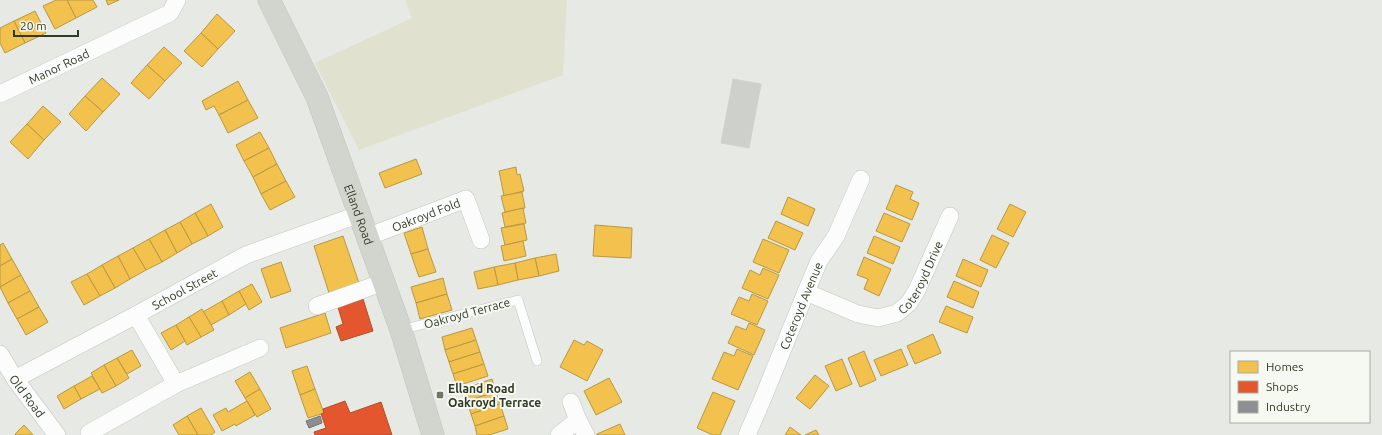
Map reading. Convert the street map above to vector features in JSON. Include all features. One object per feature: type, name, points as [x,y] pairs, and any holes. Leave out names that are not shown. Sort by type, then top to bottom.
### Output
[{"type":"main road","name":"Elland Road","points":[[269,0],[317,97],[401,330],[433,435]]},
{"type":"street","name":"Manor Road","points":[[0,94],[170,12],[176,0]]},
{"type":"street","name":"Coteroyd Avenue","points":[[747,435],[819,261],[836,236],[861,179]]},
{"type":"street","name":"Oakroyd Fold","points":[[368,237],[466,200],[482,240]]},
{"type":"street","name":"School Street","points":[[15,379],[246,255],[360,214]]},
{"type":"street","name":"Coteroyd Drive","points":[[806,292],[858,314],[878,318],[897,312],[909,303],[917,290],[950,216]]},
{"type":"street","points":[[317,306],[384,282]]},
{"type":"street","points":[[136,315],[176,384]]},
{"type":"street","points":[[89,433],[176,384],[260,348]]},
{"type":"street","name":"Old Road","points":[[0,354],[15,379],[57,435]]},
{"type":"street","points":[[571,402],[586,435]]},
{"type":"street","points":[[559,435],[578,420]]},
{"type":"lane","name":"Oakroyd Terrace","points":[[401,330],[518,300],[537,361]]},
{"type":"green space","points":[[405,0],[567,0],[563,75],[359,150],[315,63],[412,18]]},
{"type":"building: Homes","points":[[56,0],[67,0],[76,18],[55,29],[43,6]]},
{"type":"building: Homes","points":[[67,0],[93,0],[97,7],[76,18]]},
{"type":"building: Homes","points":[[106,0],[119,0],[108,5]]},
{"type":"building: Homes","points":[[35,11],[46,33],[25,43],[14,21]]},
{"type":"building: Homes","points":[[217,14],[235,31],[218,49],[201,33]]},
{"type":"building: Homes","points":[[14,21],[25,43],[5,53],[0,43],[0,28]]},
{"type":"building: Homes","points":[[201,33],[218,49],[202,67],[184,51]]},
{"type":"building: Homes","points":[[164,47],[182,63],[165,81],[147,65]]},
{"type":"building: Homes","points":[[147,65],[165,81],[149,99],[131,83]]},
{"type":"building: Homes","points":[[102,78],[120,94],[103,112],[85,96]]},
{"type":"building: Homes","points":[[238,81],[248,100],[219,115],[214,106],[206,110],[202,101]]},
{"type":"building: Homes","points":[[85,96],[103,112],[86,131],[69,114]]},
{"type":"building: Homes","points":[[248,100],[258,118],[228,133],[219,115]]},
{"type":"building: Homes","points":[[43,106],[61,122],[44,140],[27,124]]},
{"type":"building: Homes","points":[[27,124],[44,140],[28,159],[10,142]]},
{"type":"building: Homes","points":[[260,132],[269,148],[244,161],[236,145]]},
{"type":"building: Homes","points":[[269,148],[277,164],[253,177],[244,161]]},
{"type":"building: Homes","points":[[416,159],[422,174],[385,188],[379,173]]},
{"type":"building: Homes","points":[[277,164],[286,181],[261,194],[253,177]]},
{"type":"building: Homes","points":[[516,167],[517,175],[520,174],[524,191],[504,196],[499,171]]},
{"type":"building: Homes","points":[[286,181],[295,197],[270,210],[261,194]]},
{"type":"building: Homes","points":[[896,185],[913,192],[910,199],[919,203],[912,220],[886,209]]},
{"type":"building: Homes","points":[[522,192],[525,208],[505,212],[501,196]]},
{"type":"building: Homes","points":[[788,197],[815,209],[808,226],[781,214]]},
{"type":"building: Homes","points":[[211,204],[223,227],[208,236],[195,213]]},
{"type":"building: Homes","points":[[1010,204],[1026,212],[1013,237],[997,229]]},
{"type":"building: Homes","points":[[523,208],[526,223],[505,227],[502,213]]},
{"type":"building: Homes","points":[[195,213],[208,236],[192,244],[180,222]]},
{"type":"building: Homes","points":[[884,213],[910,224],[902,242],[876,231]]},
{"type":"building: Homes","points":[[776,221],[803,233],[795,250],[768,238]]},
{"type":"building: Homes","points":[[180,222],[192,244],[177,253],[165,230]]},
{"type":"building: Homes","points":[[524,224],[527,240],[505,245],[501,228]]},
{"type":"building: Homes","points":[[595,225],[632,228],[631,258],[593,256]]},
{"type":"building: Homes","points":[[422,227],[428,249],[411,254],[404,233]]},
{"type":"building: Homes","points":[[165,230],[177,253],[162,262],[149,239]]},
{"type":"building: Homes","points":[[992,235],[1009,243],[996,268],[980,260]]},
{"type":"building: Homes","points":[[343,236],[360,286],[330,296],[314,246]]},
{"type":"building: Homes","points":[[874,236],[900,247],[893,264],[867,253]]},
{"type":"building: Homes","points":[[149,239],[162,262],[146,270],[133,248]]},
{"type":"building: Homes","points":[[763,239],[789,250],[779,273],[753,262]]},
{"type":"building: Homes","points":[[523,241],[526,256],[504,261],[501,246]]},
{"type":"building: Homes","points":[[3,243],[12,259],[0,266],[0,245]]},
{"type":"building: Homes","points":[[133,248],[146,270],[130,279],[118,256]]},
{"type":"building: Homes","points":[[428,249],[436,272],[419,277],[411,254]]},
{"type":"building: Homes","points":[[556,254],[559,271],[539,276],[535,258]]},
{"type":"building: Homes","points":[[118,256],[130,279],[115,288],[102,265]]},
{"type":"building: Homes","points":[[864,257],[891,269],[879,296],[864,289],[868,279],[857,275]]},
{"type":"building: Homes","points":[[535,258],[539,276],[518,280],[515,263]]},
{"type":"building: Homes","points":[[12,259],[21,275],[0,287],[0,266]]},
{"type":"building: Homes","points":[[963,259],[988,270],[981,287],[956,276]]},
{"type":"building: Homes","points":[[281,262],[291,291],[271,298],[261,269]]},
{"type":"building: Homes","points":[[515,263],[518,280],[498,285],[494,267]]},
{"type":"building: Homes","points":[[102,265],[115,288],[100,296],[87,274]]},
{"type":"building: Homes","points":[[494,267],[498,285],[478,289],[474,272]]},
{"type":"building: Homes","points":[[763,268],[779,275],[768,299],[742,288],[750,270],[760,275]]},
{"type":"building: Homes","points":[[87,274],[100,296],[84,305],[71,282]]},
{"type":"building: Homes","points":[[21,275],[30,291],[8,303],[0,287]]},
{"type":"building: Homes","points":[[443,278],[447,294],[416,303],[411,287]]},
{"type":"building: Homes","points":[[954,281],[979,292],[973,308],[947,297]]},
{"type":"building: Homes","points":[[252,284],[262,302],[249,310],[239,291]]},
{"type":"building: Homes","points":[[30,291],[39,307],[17,319],[8,303]]},
{"type":"building: Homes","points":[[239,291],[246,304],[229,315],[222,301]]},
{"type":"building: Homes","points":[[447,294],[452,310],[420,319],[416,303]]},
{"type":"building: Homes","points":[[752,294],[768,301],[757,325],[731,314],[739,297],[749,301]]},
{"type":"building: Homes","points":[[222,301],[229,315],[211,325],[203,312]]},
{"type":"building: Homes","points":[[946,306],[973,317],[967,333],[939,322]]},
{"type":"building: Homes","points":[[39,307],[48,322],[26,335],[17,319]]},
{"type":"building: Homes","points":[[202,309],[214,330],[201,337],[189,317]]},
{"type":"building: Homes","points":[[325,313],[331,333],[286,348],[280,328]]},
{"type":"building: Homes","points":[[189,317],[201,337],[187,345],[176,325]]},
{"type":"building: Homes","points":[[749,323],[765,330],[754,355],[728,343],[736,326],[746,330]]},
{"type":"building: Homes","points":[[176,325],[185,341],[171,350],[161,333]]},
{"type":"building: Homes","points":[[472,328],[476,340],[445,350],[442,337]]},
{"type":"building: Homes","points":[[933,334],[941,353],[915,364],[907,346]]},
{"type":"building: Homes","points":[[476,340],[480,352],[449,362],[445,350]]},
{"type":"building: Homes","points":[[574,340],[584,345],[587,341],[603,350],[587,381],[560,367]]},
{"type":"building: Homes","points":[[737,349],[753,356],[738,390],[712,379],[724,352],[734,356]]},
{"type":"building: Homes","points":[[901,349],[908,365],[881,376],[874,360]]},
{"type":"building: Homes","points":[[132,350],[141,366],[127,374],[117,358]]},
{"type":"building: Homes","points":[[864,351],[876,380],[860,387],[848,358]]},
{"type":"building: Homes","points":[[480,352],[484,364],[453,374],[449,362]]},
{"type":"building: Homes","points":[[117,358],[129,378],[116,386],[104,365]]},
{"type":"building: Homes","points":[[842,359],[852,384],[836,391],[825,366]]},
{"type":"building: Homes","points":[[484,364],[488,376],[457,386],[453,374]]},
{"type":"building: Homes","points":[[104,365],[116,386],[102,393],[91,373]]},
{"type":"building: Homes","points":[[307,366],[315,389],[300,395],[292,371]]},
{"type":"building: Homes","points":[[250,372],[260,389],[245,398],[235,381]]},
{"type":"building: Homes","points":[[815,375],[829,386],[810,409],[796,398]]},
{"type":"building: Homes","points":[[92,376],[100,389],[81,399],[74,386]]},
{"type":"building: Homes","points":[[609,378],[622,402],[596,415],[584,391]]},
{"type":"building: Homes","points":[[492,379],[496,392],[467,401],[463,389]]},
{"type":"building: Homes","points":[[74,386],[81,399],[64,409],[57,396]]},
{"type":"building: Homes","points":[[260,389],[271,409],[257,417],[245,398]]},
{"type":"building: Homes","points":[[315,389],[324,413],[308,418],[300,395]]},
{"type":"building: Homes","points":[[496,392],[500,404],[471,414],[467,401]]},
{"type":"building: Homes","points":[[713,392],[735,401],[720,435],[713,435],[697,428]]},
{"type":"building: Homes","points":[[247,401],[255,415],[236,426],[235,424],[222,431],[213,415],[226,408],[228,412]]},
{"type":"building: Homes","points":[[500,404],[504,416],[475,426],[471,414]]},
{"type":"building: Homes","points":[[201,408],[215,432],[211,435],[198,435],[187,416]]},
{"type":"building: Homes","points":[[187,416],[198,435],[179,435],[173,425]]},
{"type":"building: Homes","points":[[504,416],[508,429],[489,435],[477,435],[475,426]]},
{"type":"building: Homes","points":[[620,424],[625,435],[597,435],[597,434]]},
{"type":"building: Homes","points":[[24,425],[33,435],[15,434]]},
{"type":"building: Homes","points":[[790,427],[801,435],[785,435]]},
{"type":"building: Homes","points":[[816,430],[819,435],[805,435]]},
{"type":"building: Shops","points":[[363,299],[373,331],[341,341],[336,327],[343,324],[338,307]]},
{"type":"building: Shops","points":[[345,401],[350,413],[381,402],[392,435],[315,435],[314,432],[326,428],[321,414],[324,413],[323,409]]},
{"type":"building: Industry","points":[[320,416],[322,423],[309,428],[306,421]]},
{"type":"building: Other","points":[[733,79],[761,84],[749,148],[721,143]]},
{"type":"place","name":"Elland Road Oakroyd Terrace","points":[[440,395]]}]
